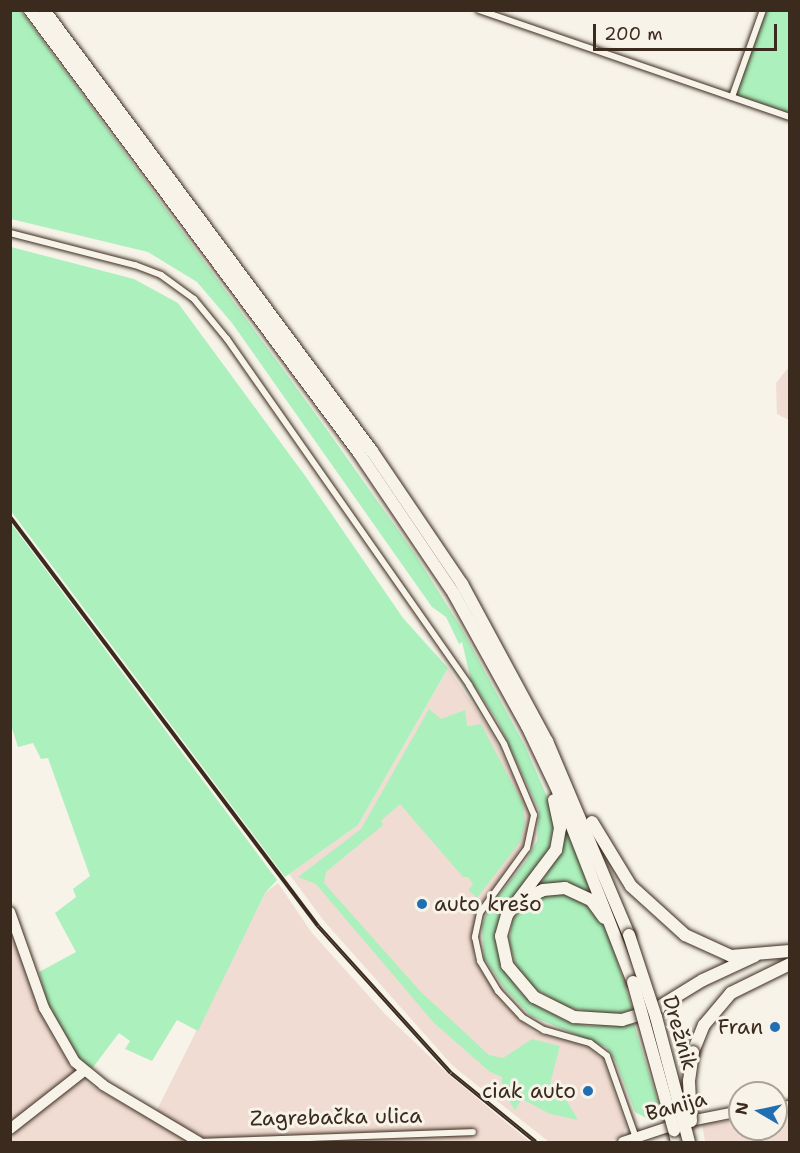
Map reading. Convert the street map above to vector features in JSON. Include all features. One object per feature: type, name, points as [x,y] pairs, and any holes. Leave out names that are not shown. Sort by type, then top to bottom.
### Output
[{"type":"highway","points":[[30,10],[418,537],[480,637],[527,726],[623,937]]},
{"type":"highway","points":[[44,10],[321,381],[430,534],[491,634],[548,741],[623,937]]},
{"type":"highway","points":[[527,726],[529,745],[556,804],[560,828],[550,860],[514,905],[501,936],[507,965],[534,997],[574,1017],[612,1021],[645,1014],[755,957]]},
{"type":"highway","points":[[548,741],[562,753],[616,866],[648,904],[703,946],[731,957],[755,957],[789,951]]},
{"type":"highway","points":[[514,905],[543,890],[574,891],[599,909],[610,933],[623,937]]},
{"type":"highway","name":"Drežnik","points":[[623,937],[677,1143]]},
{"type":"highway","name":"Drežnik","points":[[623,937],[656,1017],[689,1143]]},
{"type":"highway","points":[[730,968],[789,962]]},
{"type":"highway","points":[[694,1143],[688,1102],[693,1052],[704,1025],[731,993],[789,962]]},
{"type":"main road","name":"Zagrebačka ulica","points":[[10,912],[52,1026],[84,1071],[200,1143]]},
{"type":"main road","points":[[10,1129],[84,1071]]},
{"type":"main road","name":"Banija","points":[[623,1143],[688,1121],[728,1113]]},
{"type":"street","points":[[480,10],[789,117]]},
{"type":"street","points":[[732,97],[764,10]]},
{"type":"street","points":[[10,233],[135,265],[161,275],[194,299],[227,339],[459,672],[504,744],[534,815],[527,848],[480,913],[475,943],[480,961],[498,991],[522,1017],[544,1030],[590,1043],[607,1056],[636,1138]]},
{"type":"street","name":"Zagrebačka ulica","points":[[200,1143],[473,1132]]},
{"type":"shaded area","points":[[789,367],[789,420],[777,414],[776,383]]},
{"type":"shaded area","points":[[448,668],[491,732],[530,811],[526,841],[476,913],[473,957],[499,999],[533,1032],[586,1046],[604,1061],[626,1127],[622,1137],[607,1142],[549,1142],[453,1066],[324,921],[289,874],[358,825]]},
{"type":"shaded area","points":[[278,883],[312,933],[385,1014],[448,1074],[530,1142],[11,1142],[10,927],[38,1009],[70,1066],[86,1083],[152,1120],[265,893]]},
{"type":"shaded area","points":[[788,1116],[789,1142],[705,1142],[702,1123],[728,1121],[728,1141],[788,1141]]},
{"type":"green space","points":[[10,11],[21,11],[320,420],[415,554],[462,629],[525,746],[550,803],[554,821],[548,854],[498,923],[495,939],[501,966],[521,993],[542,1009],[567,1021],[588,1026],[634,1024],[662,1116],[648,1119],[635,1112],[616,1062],[606,1047],[531,1016],[505,989],[484,958],[482,926],[488,909],[526,861],[537,841],[539,810],[497,720],[471,681],[462,642],[459,644],[446,617],[432,607],[232,323],[197,282],[148,252],[11,219]]},
{"type":"green space","points":[[766,11],[789,11],[789,113],[734,95]]},
{"type":"green space","points":[[11,247],[134,279],[178,303],[306,477],[403,618],[448,668],[358,825],[285,877],[11,511]]},
{"type":"green space","points":[[10,522],[277,880],[265,893],[198,1031],[177,1020],[152,1061],[125,1049],[130,1041],[119,1033],[91,1070],[76,1054],[47,1002],[39,972],[76,952],[55,913],[76,897],[73,889],[90,876],[48,758],[41,759],[33,743],[18,747],[11,725]]},
{"type":"green space","points":[[429,709],[441,719],[465,710],[467,726],[481,724],[523,804],[525,823],[520,842],[477,898],[468,890],[473,884],[468,877],[463,877],[400,804],[381,821],[383,825],[326,872],[324,883],[420,991],[489,1055],[503,1058],[532,1039],[560,1046],[550,1084],[560,1089],[578,1120],[550,1114],[522,1099],[515,1110],[502,1091],[502,1077],[490,1072],[434,1023],[316,884],[298,877],[361,829]]},
{"type":"green space","points":[[565,825],[600,904],[539,887],[561,848]]},
{"type":"green space","points":[[557,891],[583,897],[604,922],[633,1010],[608,1015],[565,1007],[533,987],[517,969],[509,941],[513,918],[532,898]]},
{"type":"railway","points":[[10,517],[318,926],[451,1073],[536,1142]]},
{"type":"place","name":"auto krešo","points":[[422,904]]},
{"type":"place","name":"Fran","points":[[775,1027]]},
{"type":"place","name":"ciak auto","points":[[588,1091]]}]
